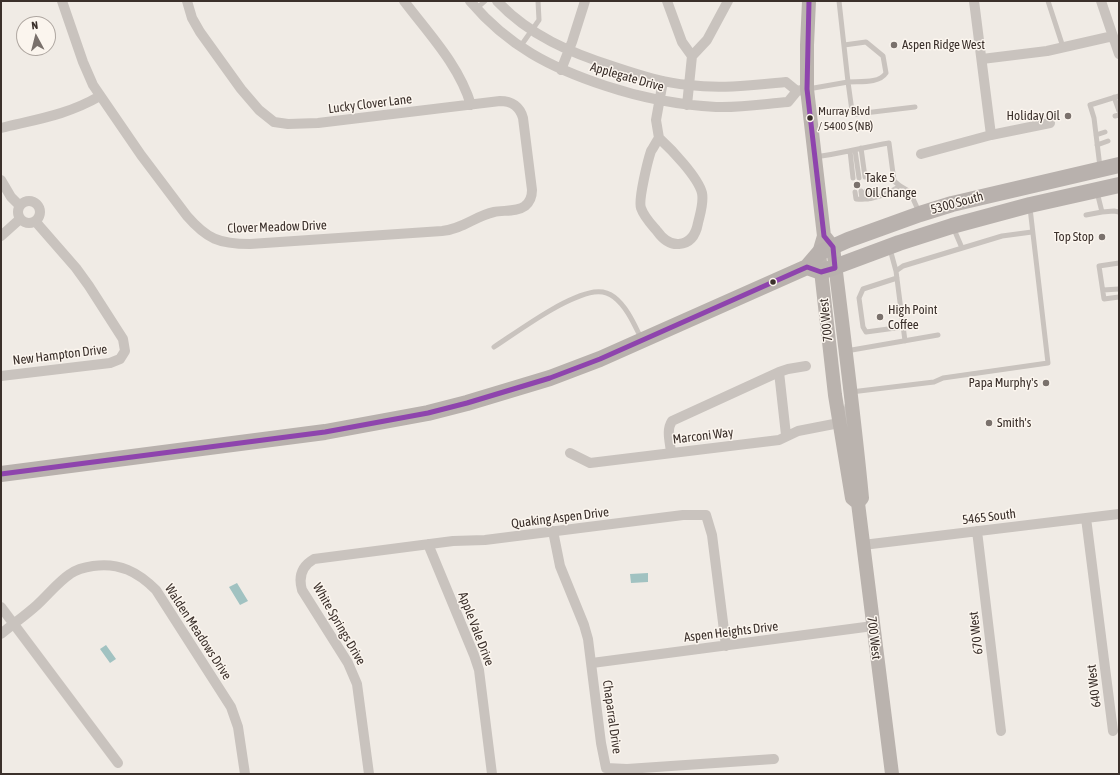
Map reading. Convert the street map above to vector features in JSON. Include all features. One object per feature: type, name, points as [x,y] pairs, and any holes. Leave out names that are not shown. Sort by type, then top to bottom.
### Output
[{"type":"main road","points":[[809,1],[807,44],[802,90],[814,157],[825,245],[821,269]]},
{"type":"main road","name":"5300 South","points":[[821,269],[825,245],[952,204],[1119,165]]},
{"type":"main road","name":"5300 South","points":[[1,474],[353,428],[428,413],[467,403],[550,378],[600,360],[821,269],[952,226],[1030,205],[1119,185]]},
{"type":"main road","name":"700 West","points":[[821,269],[845,351],[851,391],[862,498],[858,503]]},
{"type":"main road","name":"700 West","points":[[821,269],[839,423],[852,498],[858,503],[892,774]]},
{"type":"street","name":"Clover Meadow Drive","points":[[62,1],[85,68],[100,96],[187,216],[204,233],[220,242],[250,244],[442,231],[456,229],[488,213],[518,209],[527,204]]},
{"type":"street","name":"Lucky Clover Lane","points":[[187,1],[189,10],[196,25],[218,58],[250,100],[259,110],[274,122],[298,124],[318,123],[500,101],[508,102],[516,106],[521,111],[523,118],[532,190],[531,199],[527,204]]},
{"type":"street","points":[[404,1],[457,72],[466,90],[470,105]]},
{"type":"street","name":"Applegate Drive","points":[[473,5],[498,30],[537,58],[561,70],[619,90],[659,101],[687,105],[731,107],[788,102],[802,90],[786,82],[746,86],[688,85],[662,81],[625,71],[568,51],[532,31],[497,1]]},
{"type":"street","points":[[561,70],[585,1]]},
{"type":"street","points":[[667,1],[682,42],[692,56]]},
{"type":"street","points":[[687,105],[692,56],[706,40],[728,1]]},
{"type":"street","points":[[974,1],[991,135]]},
{"type":"street","points":[[1101,1],[1119,54]]},
{"type":"street","points":[[982,59],[1036,53],[1113,36]]},
{"type":"street","points":[[659,138],[651,152],[640,198],[640,207],[663,238],[671,243],[678,244],[686,242],[692,238],[696,232],[703,199],[702,192],[696,181],[672,150],[659,138],[656,120],[662,81]]},
{"type":"street","points":[[1,128],[62,114],[100,96]]},
{"type":"street","points":[[921,154],[991,135],[1050,123]]},
{"type":"street","points":[[1,180],[12,197],[20,205]]},
{"type":"street","points":[[28,200],[36,202],[40,209],[39,217],[35,221],[27,223],[20,218],[17,213],[20,205],[24,201],[28,200]]},
{"type":"street","points":[[1,236],[20,218]]},
{"type":"street","name":"New Hampton Drive","points":[[1,376],[110,363],[120,359],[125,351],[123,339],[89,286],[76,268],[35,221]]},
{"type":"street","points":[[671,452],[669,426],[672,421],[779,372],[806,366]]},
{"type":"street","points":[[779,372],[786,435]]},
{"type":"street","name":"Marconi Way","points":[[570,453],[590,463],[779,440],[786,435],[815,427],[839,423]]},
{"type":"street","name":"5465 South","points":[[863,545],[1119,514]]},
{"type":"street","name":"Quaking Aspen Drive","points":[[301,581],[303,569],[314,559],[453,541],[484,540],[683,515],[706,515],[712,535],[726,646]]},
{"type":"street","name":"640 West","points":[[1086,518],[1113,731]]},
{"type":"street","name":"Chaparral Drive","points":[[553,531],[560,566],[584,625],[588,639],[601,743],[606,768],[627,769],[774,759]]},
{"type":"street","name":"670 West","points":[[977,531],[1001,731]]},
{"type":"street","name":"Apple Vale Drive","points":[[428,544],[474,655],[478,670],[492,774]]},
{"type":"street","name":"Walden Meadows Drive","points":[[1,634],[36,606],[58,583],[72,572],[86,567],[102,564],[118,566],[136,574],[147,581],[156,590],[231,707],[238,727],[245,774]]},
{"type":"street","name":"White Springs Drive","points":[[301,581],[302,590],[348,663],[357,684],[369,774]]},
{"type":"street","points":[[1,607],[118,763]]},
{"type":"street","name":"Aspen Heights Drive","points":[[592,663],[873,626]]},
{"type":"lane","points":[[473,5],[485,1]]},
{"type":"lane","points":[[520,47],[539,20],[538,1]]},
{"type":"lane","points":[[839,1],[852,111],[856,114],[915,107]]},
{"type":"lane","points":[[1048,1],[1063,47]]},
{"type":"lane","points":[[802,90],[883,78],[886,73],[883,56],[866,42],[844,45]]},
{"type":"lane","points":[[1117,97],[1114,106],[1119,111]]},
{"type":"lane","points":[[1100,169],[1095,112],[1090,105],[1117,97]]},
{"type":"lane","points":[[1095,123],[1102,121]]},
{"type":"lane","points":[[1096,135],[1105,132]]},
{"type":"lane","points":[[1097,145],[1108,141]]},
{"type":"lane","points":[[814,157],[889,144],[894,180],[910,192],[920,214]]},
{"type":"lane","points":[[859,178],[861,148]]},
{"type":"lane","points":[[856,150],[859,178]]},
{"type":"lane","points":[[850,151],[859,178]]},
{"type":"lane","points":[[868,198],[861,191],[856,199],[862,199],[868,198],[888,194],[900,186]]},
{"type":"lane","points":[[1097,190],[1102,212]]},
{"type":"lane","points":[[847,470],[848,432],[846,411],[851,391],[934,382],[943,378],[1048,363],[1030,205]]},
{"type":"lane","points":[[1086,215],[1102,212],[1119,212]]},
{"type":"lane","points":[[952,226],[962,248]]},
{"type":"lane","points":[[896,271],[903,266],[1002,236],[1032,232]]},
{"type":"lane","points":[[889,247],[896,271],[905,341]]},
{"type":"lane","points":[[1119,263],[1100,266],[1104,299],[1119,297]]},
{"type":"lane","points":[[897,278],[863,289],[859,298],[863,327],[866,332],[903,327]]},
{"type":"lane","points":[[1103,290],[1119,289]]},
{"type":"lane","points":[[494,347],[542,316],[569,301],[582,295],[595,292],[605,292],[614,297],[627,312],[643,341]]},
{"type":"lane","points":[[845,351],[938,335]]},
{"type":"water","points":[[648,573],[648,582],[631,583],[630,574]]},
{"type":"water","points":[[237,583],[248,601],[240,605],[229,587]]},
{"type":"water","points":[[106,645],[116,659],[110,663],[100,649]]},
{"type":"transit line","points":[[1,474],[325,432],[428,413],[550,378],[600,359],[807,267],[821,272],[835,268],[833,247],[824,236],[807,89],[809,1]]},
{"type":"place","name":"Aspen Ridge West","points":[[894,45]]},
{"type":"place","name":"Holiday Oil","points":[[1068,116]]},
{"type":"place","name":"Murray Blvd / 5400 S (NB)","points":[[810,118]]},
{"type":"place","name":"Take 5 Oil Change","points":[[857,185]]},
{"type":"place","name":"Top Stop","points":[[1102,237]]},
{"type":"place","name":"High Point Coffee","points":[[880,317]]},
{"type":"place","name":"Papa Murphy's","points":[[1046,383]]},
{"type":"place","name":"Smith's","points":[[989,423]]}]
